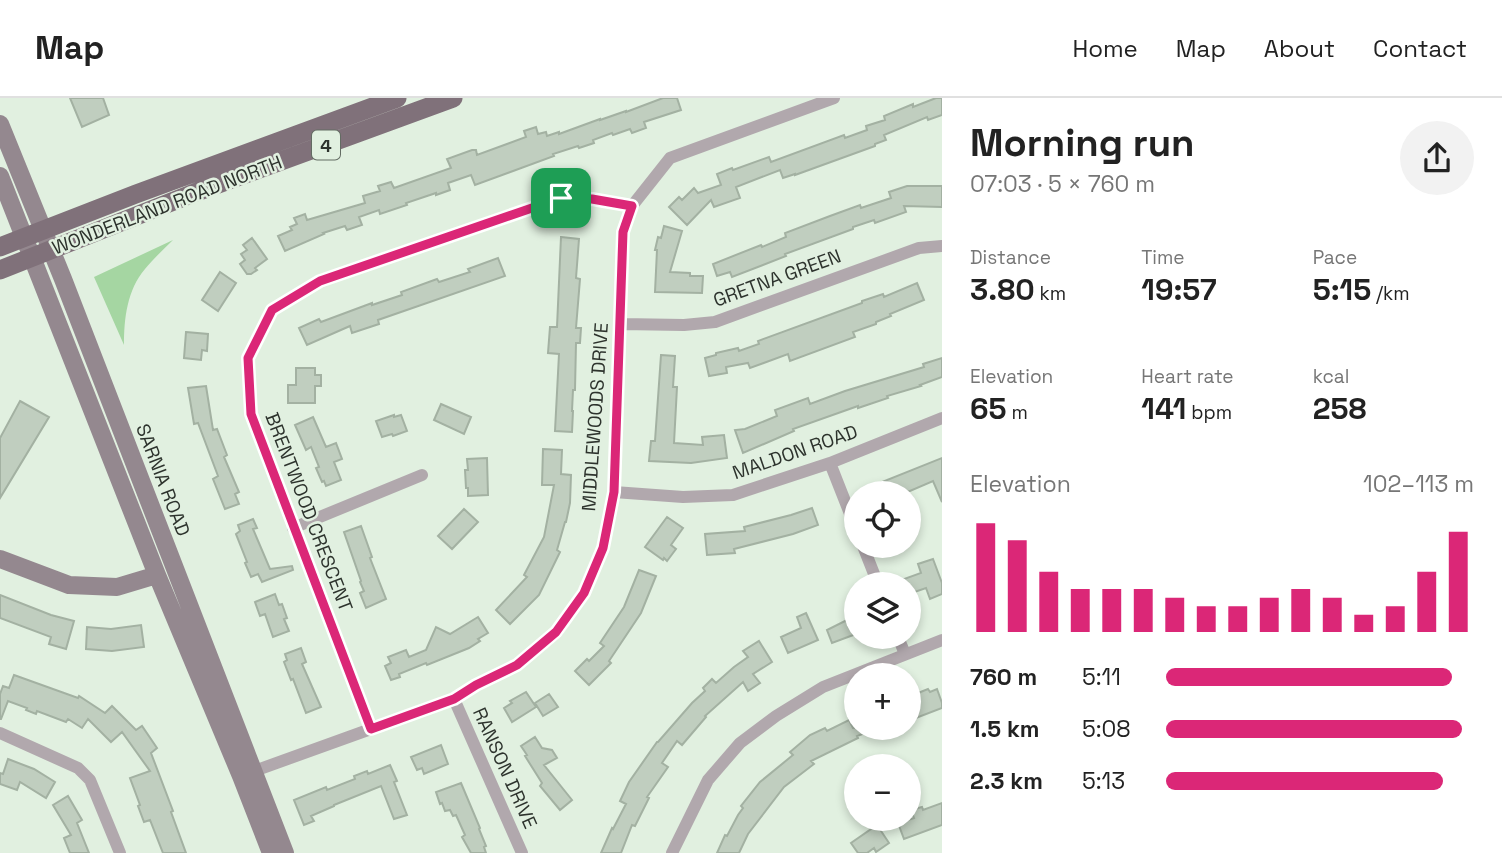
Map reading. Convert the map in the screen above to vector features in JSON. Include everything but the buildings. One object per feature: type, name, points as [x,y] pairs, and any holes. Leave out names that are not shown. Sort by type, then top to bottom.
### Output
[{"type":"main road","name":"WONDERLAND ROAD NORTH","points":[[0,247],[397,98]]},
{"type":"main road","name":"WONDERLAND ROAD NORTH","points":[[0,270],[199,191],[453,98]]},
{"type":"main road","name":"SARNIA ROAD","points":[[0,124],[52,250],[247,774],[271,853]]},
{"type":"main road","name":"SARNIA ROAD","points":[[0,176],[158,575],[285,853]]},
{"type":"main road","points":[[0,559],[69,585],[117,587],[158,575]]},
{"type":"street","name":"MIDDLEWOODS DRIVE","points":[[247,774],[454,699],[517,665],[556,632],[584,593],[603,548],[614,492],[623,232],[632,206],[670,158],[834,98]]},
{"type":"street","name":"BRENTWOOD CRESCENT","points":[[371,729],[251,414],[248,358],[272,310],[320,281],[561,198],[592,199],[632,206]]},
{"type":"street","name":"GRETNA GREEN","points":[[621,324],[684,325],[715,322],[919,248],[942,246]]},
{"type":"street","name":"MALDON ROAD","points":[[614,492],[683,497],[733,495],[830,463],[942,418]]},
{"type":"street","points":[[830,463],[844,499]]},
{"type":"street","points":[[293,528],[422,475]]},
{"type":"street","points":[[672,853],[708,780],[740,743],[776,716],[823,687],[942,640]]},
{"type":"street","points":[[903,649],[905,654]]},
{"type":"street","name":"RANSON DRIVE","points":[[454,699],[522,853]]},
{"type":"street","points":[[0,733],[78,768],[90,780],[120,853]]},
{"type":"green space","points":[[173,240],[148,265],[134,286],[126,315],[124,345],[94,277]]},
{"type":"route","points":[[561,198],[592,199],[632,206],[623,232],[614,492],[603,548],[584,593],[556,632],[517,665],[454,699],[371,729],[251,414],[248,358],[272,310],[320,281],[561,198]]}]
